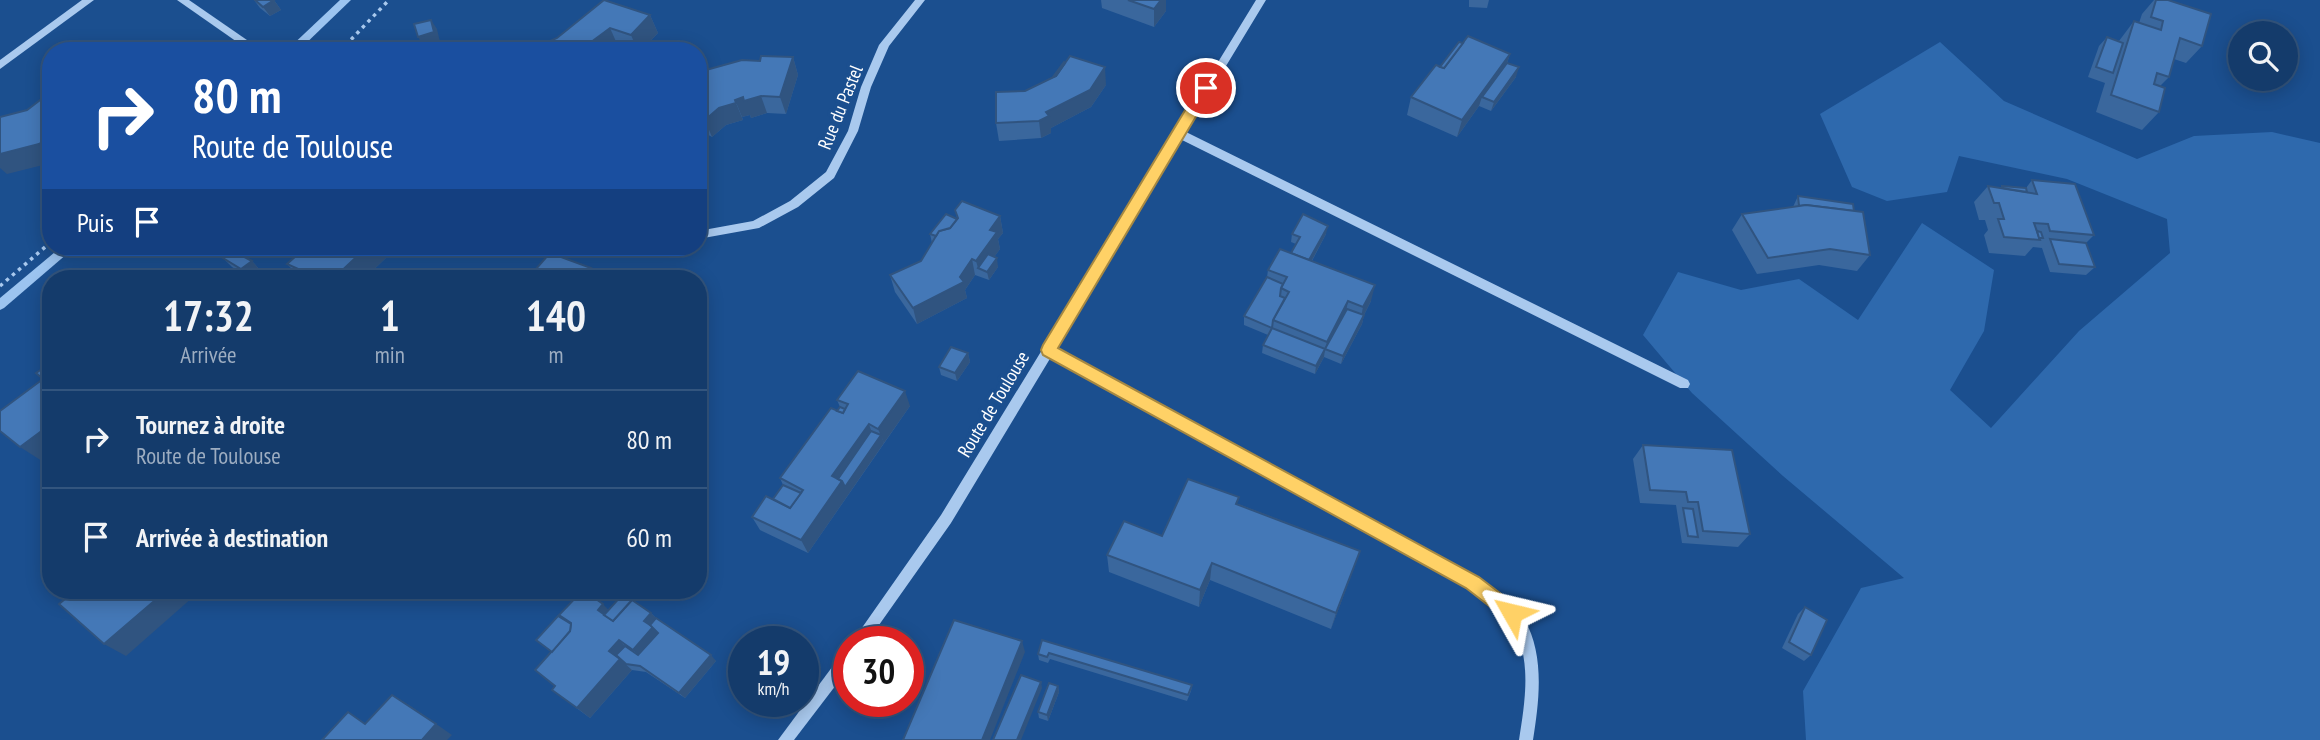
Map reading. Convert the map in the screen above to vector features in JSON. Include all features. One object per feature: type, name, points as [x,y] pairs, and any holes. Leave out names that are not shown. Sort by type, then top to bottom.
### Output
[{"type":"street","points":[[0,65],[89,0]]},
{"type":"street","points":[[182,0],[244,42]]},
{"type":"street","name":"Rue du Pastel","points":[[707,233],[755,225],[794,204],[830,175],[853,131],[866,87],[884,45],[920,0]]},
{"type":"street","name":"Route de Toulouse","points":[[870,626],[946,519],[1261,0]]},
{"type":"street","points":[[1180,134],[1684,384]]},
{"type":"street","points":[[1049,350],[1473,583],[1512,613],[1529,649],[1534,695],[1526,740]]},
{"type":"street","points":[[785,740],[833,677]]},
{"type":"path","points":[[348,42],[388,0]]},
{"type":"path","points":[[0,286],[42,250]]},
{"type":"shaded area","points":[[1940,42],[2004,101],[2137,159],[2194,136],[2272,132],[2320,143],[2320,740],[1806,740],[1803,691],[1861,588],[1904,578],[1783,476],[1692,393],[1643,335],[1678,272],[1741,290],[1799,279],[1858,320],[1922,223],[1994,270],[1984,331],[1950,390],[1991,428],[2079,331],[2170,253],[2167,219],[2067,179],[1959,156],[1947,192],[1887,201],[1852,187],[1820,114]]},
{"type":"building","points":[[255,0],[274,0],[263,7]]},
{"type":"building","points":[[604,0],[650,15],[631,35],[610,28],[591,42],[548,42],[557,38]]},
{"type":"building","points":[[1128,0],[1161,0],[1154,9]]},
{"type":"building","points":[[2156,0],[2168,0],[2211,14],[2202,46],[2180,38],[2169,77],[2157,73],[2154,84],[2165,88],[2159,112],[2111,95],[2134,21],[2161,30],[2163,21],[2151,17]]},
{"type":"building","points":[[431,20],[434,32],[418,37],[414,24]]},
{"type":"building","points":[[1468,36],[1510,54],[1462,120],[1411,97],[1436,65],[1444,68]]},
{"type":"building","points":[[2107,37],[2123,43],[2113,73],[2096,67]]},
{"type":"building","points":[[1459,42],[1463,43],[1444,68],[1440,67]]},
{"type":"building","points":[[761,56],[793,57],[780,97],[761,96],[744,101],[743,97],[735,100],[736,103],[719,108],[707,118],[707,70],[742,60],[760,61]]},
{"type":"building","points":[[1070,56],[1105,67],[1090,90],[1046,112],[1049,116],[1039,121],[996,123],[996,92],[1025,91],[1056,76]]},
{"type":"building","points":[[1507,63],[1519,67],[1494,102],[1482,97]]},
{"type":"building","points":[[42,99],[42,142],[0,154],[0,117],[27,110]]},
{"type":"building","points":[[2032,180],[2075,184],[2094,235],[2050,231],[2048,224],[2034,223],[2040,240],[2004,237],[1998,219],[2004,219],[1999,203],[1994,203],[1988,186],[2037,194]]},
{"type":"building","points":[[2002,188],[2026,188],[2027,192]]},
{"type":"building","points":[[1798,196],[1853,204],[1854,211],[1799,206]]},
{"type":"building","points":[[962,201],[1000,216],[990,230],[997,232],[976,261],[972,259],[960,277],[964,282],[913,308],[890,275],[921,261],[939,231],[950,228],[958,218],[955,210]]},
{"type":"building","points":[[1806,205],[1863,212],[1870,255],[1830,249],[1768,258],[1742,214]]},
{"type":"building","points":[[946,214],[957,219],[950,228],[939,231],[936,236],[930,234]]},
{"type":"building","points":[[1303,214],[1328,226],[1309,260],[1291,253],[1300,237],[1292,234]]},
{"type":"building","points":[[2050,239],[2086,243],[2095,267],[2059,264]]},
{"type":"building","points":[[1280,249],[1375,285],[1363,307],[1348,301],[1327,342],[1273,320],[1289,292],[1281,288],[1287,277],[1268,270]]},
{"type":"building","points":[[988,254],[997,258],[987,272],[978,268]]},
{"type":"building","points":[[242,256],[252,261],[241,269],[223,258]]},
{"type":"building","points":[[296,256],[357,256],[343,270],[300,270],[287,264]]},
{"type":"building","points":[[547,256],[558,256],[591,268],[589,270],[535,270]]},
{"type":"building","points":[[1267,277],[1283,284],[1280,296],[1285,298],[1273,320],[1272,328],[1244,316]]},
{"type":"building","points":[[1347,309],[1364,315],[1343,356],[1325,349]]},
{"type":"building","points":[[1272,328],[1325,349],[1316,366],[1263,345]]},
{"type":"building","points":[[951,347],[968,353],[955,373],[939,367]]},
{"type":"building","points":[[858,371],[905,391],[878,429],[869,424],[832,476],[842,481],[801,540],[752,517],[766,496],[790,508],[803,490],[780,478],[831,408],[843,413],[848,404],[837,400]]},
{"type":"building","points":[[42,380],[42,431],[20,447],[0,431],[0,411]]},
{"type":"building","points":[[871,431],[881,435],[845,487],[838,479]]},
{"type":"building","points":[[1643,445],[1732,450],[1750,534],[1703,531],[1698,502],[1688,502],[1686,492],[1650,490]]},
{"type":"building","points":[[1188,479],[1239,497],[1236,504],[1360,551],[1336,613],[1212,563],[1200,590],[1107,555],[1124,521],[1162,536]]},
{"type":"building","points":[[783,485],[801,493],[790,508],[773,499]]},
{"type":"building","points":[[1683,508],[1693,509],[1698,537],[1688,536]]},
{"type":"building","points":[[65,599],[156,599],[104,644],[59,604]]},
{"type":"building","points":[[574,599],[596,599],[603,604],[598,610],[613,621],[632,600],[651,613],[644,621],[653,627],[633,650],[619,640],[609,651],[620,659],[577,708],[552,690],[555,686],[535,670],[570,631],[571,623],[559,615]]},
{"type":"building","points":[[618,599],[631,601],[613,621],[604,615]]},
{"type":"building","points":[[1805,607],[1827,620],[1811,655],[1789,642]]},
{"type":"building","points":[[558,616],[571,624],[570,631],[552,652],[536,640]]},
{"type":"building","points":[[656,618],[711,655],[679,693],[640,666],[626,664],[616,655],[625,646],[638,655],[658,633],[650,625]]},
{"type":"building","points":[[954,620],[1022,641],[982,740],[903,740],[913,717],[924,717],[924,691]]},
{"type":"building","points":[[1042,640],[1192,685],[1188,695],[1049,653],[1047,657],[1038,654]]},
{"type":"building","points":[[1021,675],[1041,682],[1017,740],[993,740]]},
{"type":"building","points":[[1049,683],[1058,686],[1047,715],[1038,712]]},
{"type":"building","points":[[392,695],[436,724],[422,740],[322,740],[348,712],[365,724]]},
{"type":"waterway","points":[[301,42],[346,0]]},
{"type":"waterway","points":[[0,305],[58,256]]},
{"type":"route","points":[[1206,88],[1049,350],[1473,583],[1512,613]]}]
